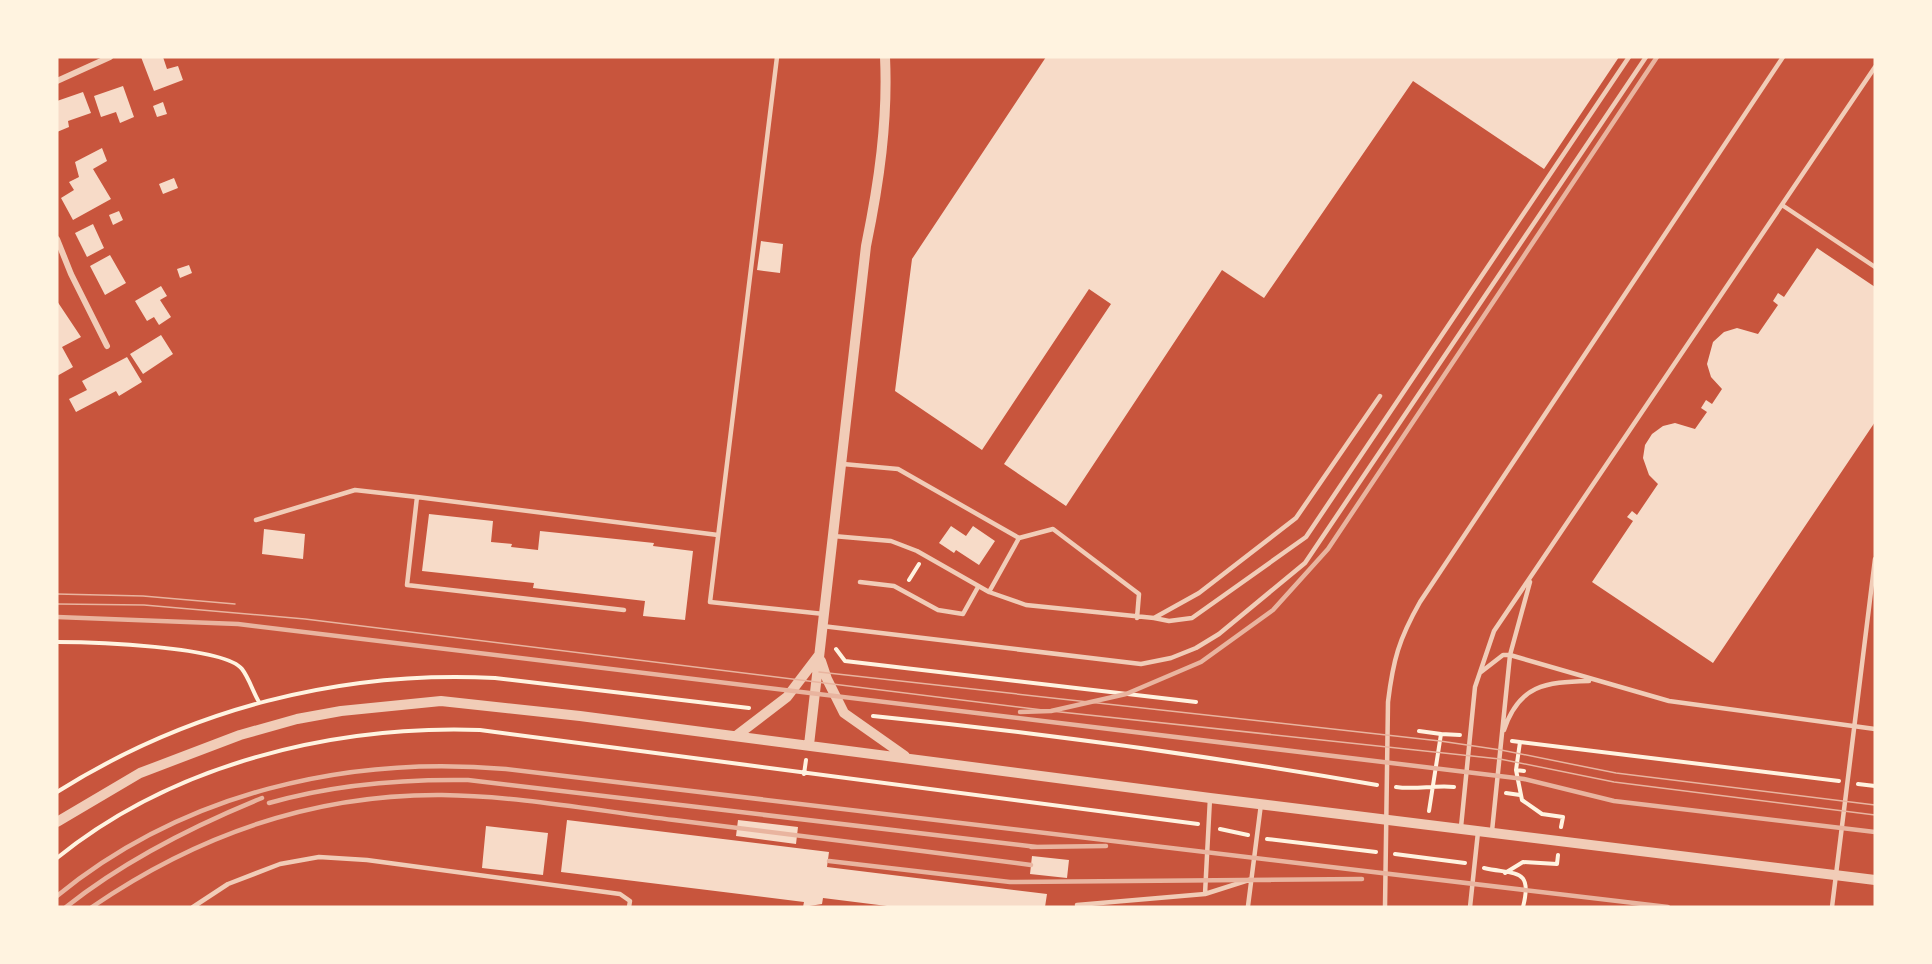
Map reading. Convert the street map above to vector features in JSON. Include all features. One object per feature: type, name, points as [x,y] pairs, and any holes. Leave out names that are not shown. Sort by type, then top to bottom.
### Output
[{"type":"street","points":[[57,81],[110,57]]},
{"type":"street","points":[[809,745],[866,246],[878,187],[887,96],[885,57]]},
{"type":"street","points":[[57,239],[71,274],[107,346]]},
{"type":"street","points":[[736,736],[787,697],[819,655]]},
{"type":"street","points":[[819,655],[827,679],[844,713],[906,757]]},
{"type":"street","points":[[57,822],[140,773],[183,755],[297,718],[441,701],[906,757],[1210,798],[1461,827],[1875,880]]},
{"type":"lane","points":[[777,57],[710,602],[824,614]]},
{"type":"lane","points":[[832,536],[891,541],[924,556],[978,587],[1026,605],[1169,621],[1192,618],[1306,537],[1629,57]]},
{"type":"lane","points":[[822,626],[1140,664],[1171,658],[1219,634],[1305,563],[1646,57]]},
{"type":"lane","points":[[1385,907],[1388,702],[1392,671],[1401,635],[1420,602],[1783,57]]},
{"type":"lane","points":[[1461,827],[1479,675],[1494,631],[1506,609],[1532,577],[1875,67]]},
{"type":"lane","points":[[1782,205],[1875,267]]},
{"type":"lane","points":[[1155,618],[1200,593],[1296,518],[1380,396]]},
{"type":"lane","points":[[840,464],[898,469],[1019,538],[1053,529],[1139,594],[1137,618]]},
{"type":"lane","points":[[256,520],[355,490],[718,535]]},
{"type":"lane","points":[[417,497],[407,585],[624,610]]},
{"type":"lane","points":[[989,592],[1019,538]]},
{"type":"lane","points":[[1832,907],[1875,559]]},
{"type":"lane","points":[[1492,831],[1510,655],[1532,577]]},
{"type":"lane","points":[[860,582],[894,586],[938,610],[963,614],[978,587]]},
{"type":"lane","points":[[1479,675],[1485,666],[1503,655],[1510,655],[1670,701],[1875,729]]},
{"type":"lane","points":[[1501,740],[1518,701],[1528,693],[1564,681],[1595,681]]},
{"type":"lane","points":[[1205,894],[1210,798]]},
{"type":"lane","points":[[1248,906],[1261,804]]},
{"type":"lane","points":[[1470,907],[1479,830]]},
{"type":"lane","points":[[193,907],[228,884],[279,864],[319,857],[367,860],[620,894],[630,901],[629,907]]},
{"type":"lane","points":[[1077,905],[1205,894],[1252,879]]},
{"type":"path","points":[[902,590],[924,556]]},
{"type":"path","points":[[57,642],[185,650],[221,658],[241,667],[258,702]]},
{"type":"path","points":[[836,657],[836,647],[845,661],[1196,702]]},
{"type":"path","points":[[865,715],[989,728],[1238,761],[1384,786]]},
{"type":"path","points":[[57,858],[151,799],[244,760],[346,738],[440,729],[480,730],[1207,825],[1257,837],[1380,852]]},
{"type":"path","points":[[1419,731],[1471,735]]},
{"type":"path","points":[[1428,824],[1431,785],[1441,734]]},
{"type":"path","points":[[1501,740],[1840,782]]},
{"type":"path","points":[[1520,742],[1516,770],[1524,771]]},
{"type":"path","points":[[1852,783],[1875,786]]},
{"type":"path","points":[[1392,787],[1409,789],[1431,785]]},
{"type":"path","points":[[1392,854],[1475,865],[1522,877],[1527,882],[1523,907]]},
{"type":"building","points":[[141,57],[163,57],[167,69],[178,66],[183,80],[154,91]]},
{"type":"building","points":[[1046,57],[1619,57],[1544,169],[1413,81],[1264,298],[1222,270],[1066,506],[1004,464],[1111,304],[1089,289],[982,450],[895,391],[912,259]]},
{"type":"building","points":[[123,86],[134,117],[120,123],[116,112],[101,117],[94,96]]},
{"type":"building","points":[[83,92],[91,113],[68,121],[69,127],[57,132],[57,101]]},
{"type":"building","points":[[163,102],[167,114],[157,117],[153,106]]},
{"type":"building","points":[[102,148],[107,161],[93,169],[111,199],[73,220],[61,198],[74,190],[69,182],[79,177],[75,162]]},
{"type":"building","points":[[174,178],[178,188],[163,194],[159,184]]},
{"type":"building","points":[[119,211],[123,220],[113,225],[109,215]]},
{"type":"building","points":[[93,224],[104,248],[87,257],[75,233]]},
{"type":"building","points":[[761,241],[783,244],[780,273],[757,270]]},
{"type":"building","points":[[1817,248],[1875,287],[1875,422],[1713,663],[1592,582],[1633,521],[1627,517],[1632,511],[1637,515],[1658,484],[1649,475],[1643,458],[1645,445],[1652,434],[1663,426],[1675,423],[1695,429],[1707,412],[1701,408],[1706,400],[1712,404],[1722,389],[1711,377],[1707,364],[1713,342],[1724,332],[1737,328],[1758,334],[1778,305],[1773,301],[1778,293],[1784,297]]},
{"type":"building","points":[[110,255],[126,283],[105,295],[90,266]]},
{"type":"building","points":[[189,265],[192,273],[180,278],[177,269]]},
{"type":"building","points":[[161,286],[167,296],[160,300],[171,317],[159,325],[154,317],[147,321],[135,301]]},
{"type":"building","points":[[57,301],[81,337],[62,347],[73,367],[57,376]]},
{"type":"building","points":[[161,335],[173,354],[143,374],[130,354]]},
{"type":"building","points":[[127,357],[142,382],[119,396],[116,391],[76,412],[69,399],[87,390],[82,381]]},
{"type":"building","points":[[429,514],[493,521],[491,542],[512,544],[511,547],[538,550],[540,531],[654,543],[653,546],[693,551],[685,620],[643,616],[645,601],[533,588],[534,583],[422,571]]},
{"type":"building","points":[[951,526],[966,536],[973,526],[995,541],[979,565],[956,550],[954,553],[939,543]]},
{"type":"building","points":[[264,529],[305,534],[303,559],[262,554]]},
{"type":"building","points":[[567,820],[829,852],[827,867],[1047,894],[1045,907],[895,907],[823,898],[822,904],[803,907],[804,902],[561,872]]},
{"type":"building","points":[[738,820],[798,827],[796,844],[736,836]]},
{"type":"building","points":[[486,826],[548,833],[543,875],[482,868]]},
{"type":"building","points":[[1032,856],[1069,860],[1067,878],[1030,874]]},
{"type":"tram line","points":[[57,594],[143,596],[235,604]]},
{"type":"tram line","points":[[57,604],[144,605],[305,619],[1051,711],[1500,759],[1614,782],[1875,815]]},
{"type":"tram line","points":[[819,672],[1440,741],[1501,750],[1616,773],[1875,805]]},
{"type":"railway","points":[[1020,712],[1051,711],[1126,694],[1201,662],[1273,610],[1328,549],[1657,57]]},
{"type":"railway","points":[[57,617],[238,624],[1524,779],[1614,801],[1875,832]]},
{"type":"railway","points":[[57,896],[106,860],[158,831],[212,807],[269,789],[327,776],[386,768],[446,766],[506,769],[1668,907]]},
{"type":"railway","points":[[269,803],[318,791],[368,784],[418,780],[468,780],[1037,847]]},
{"type":"railway","points":[[92,907],[132,881],[173,859],[258,824],[303,811],[348,802],[395,797],[442,795],[530,801],[1031,865]]},
{"type":"railway","points":[[66,907],[112,874],[160,845],[262,798]]},
{"type":"railway","points":[[1031,847],[1106,846]]},
{"type":"railway","points":[[829,861],[1010,882],[1362,879]]}]
